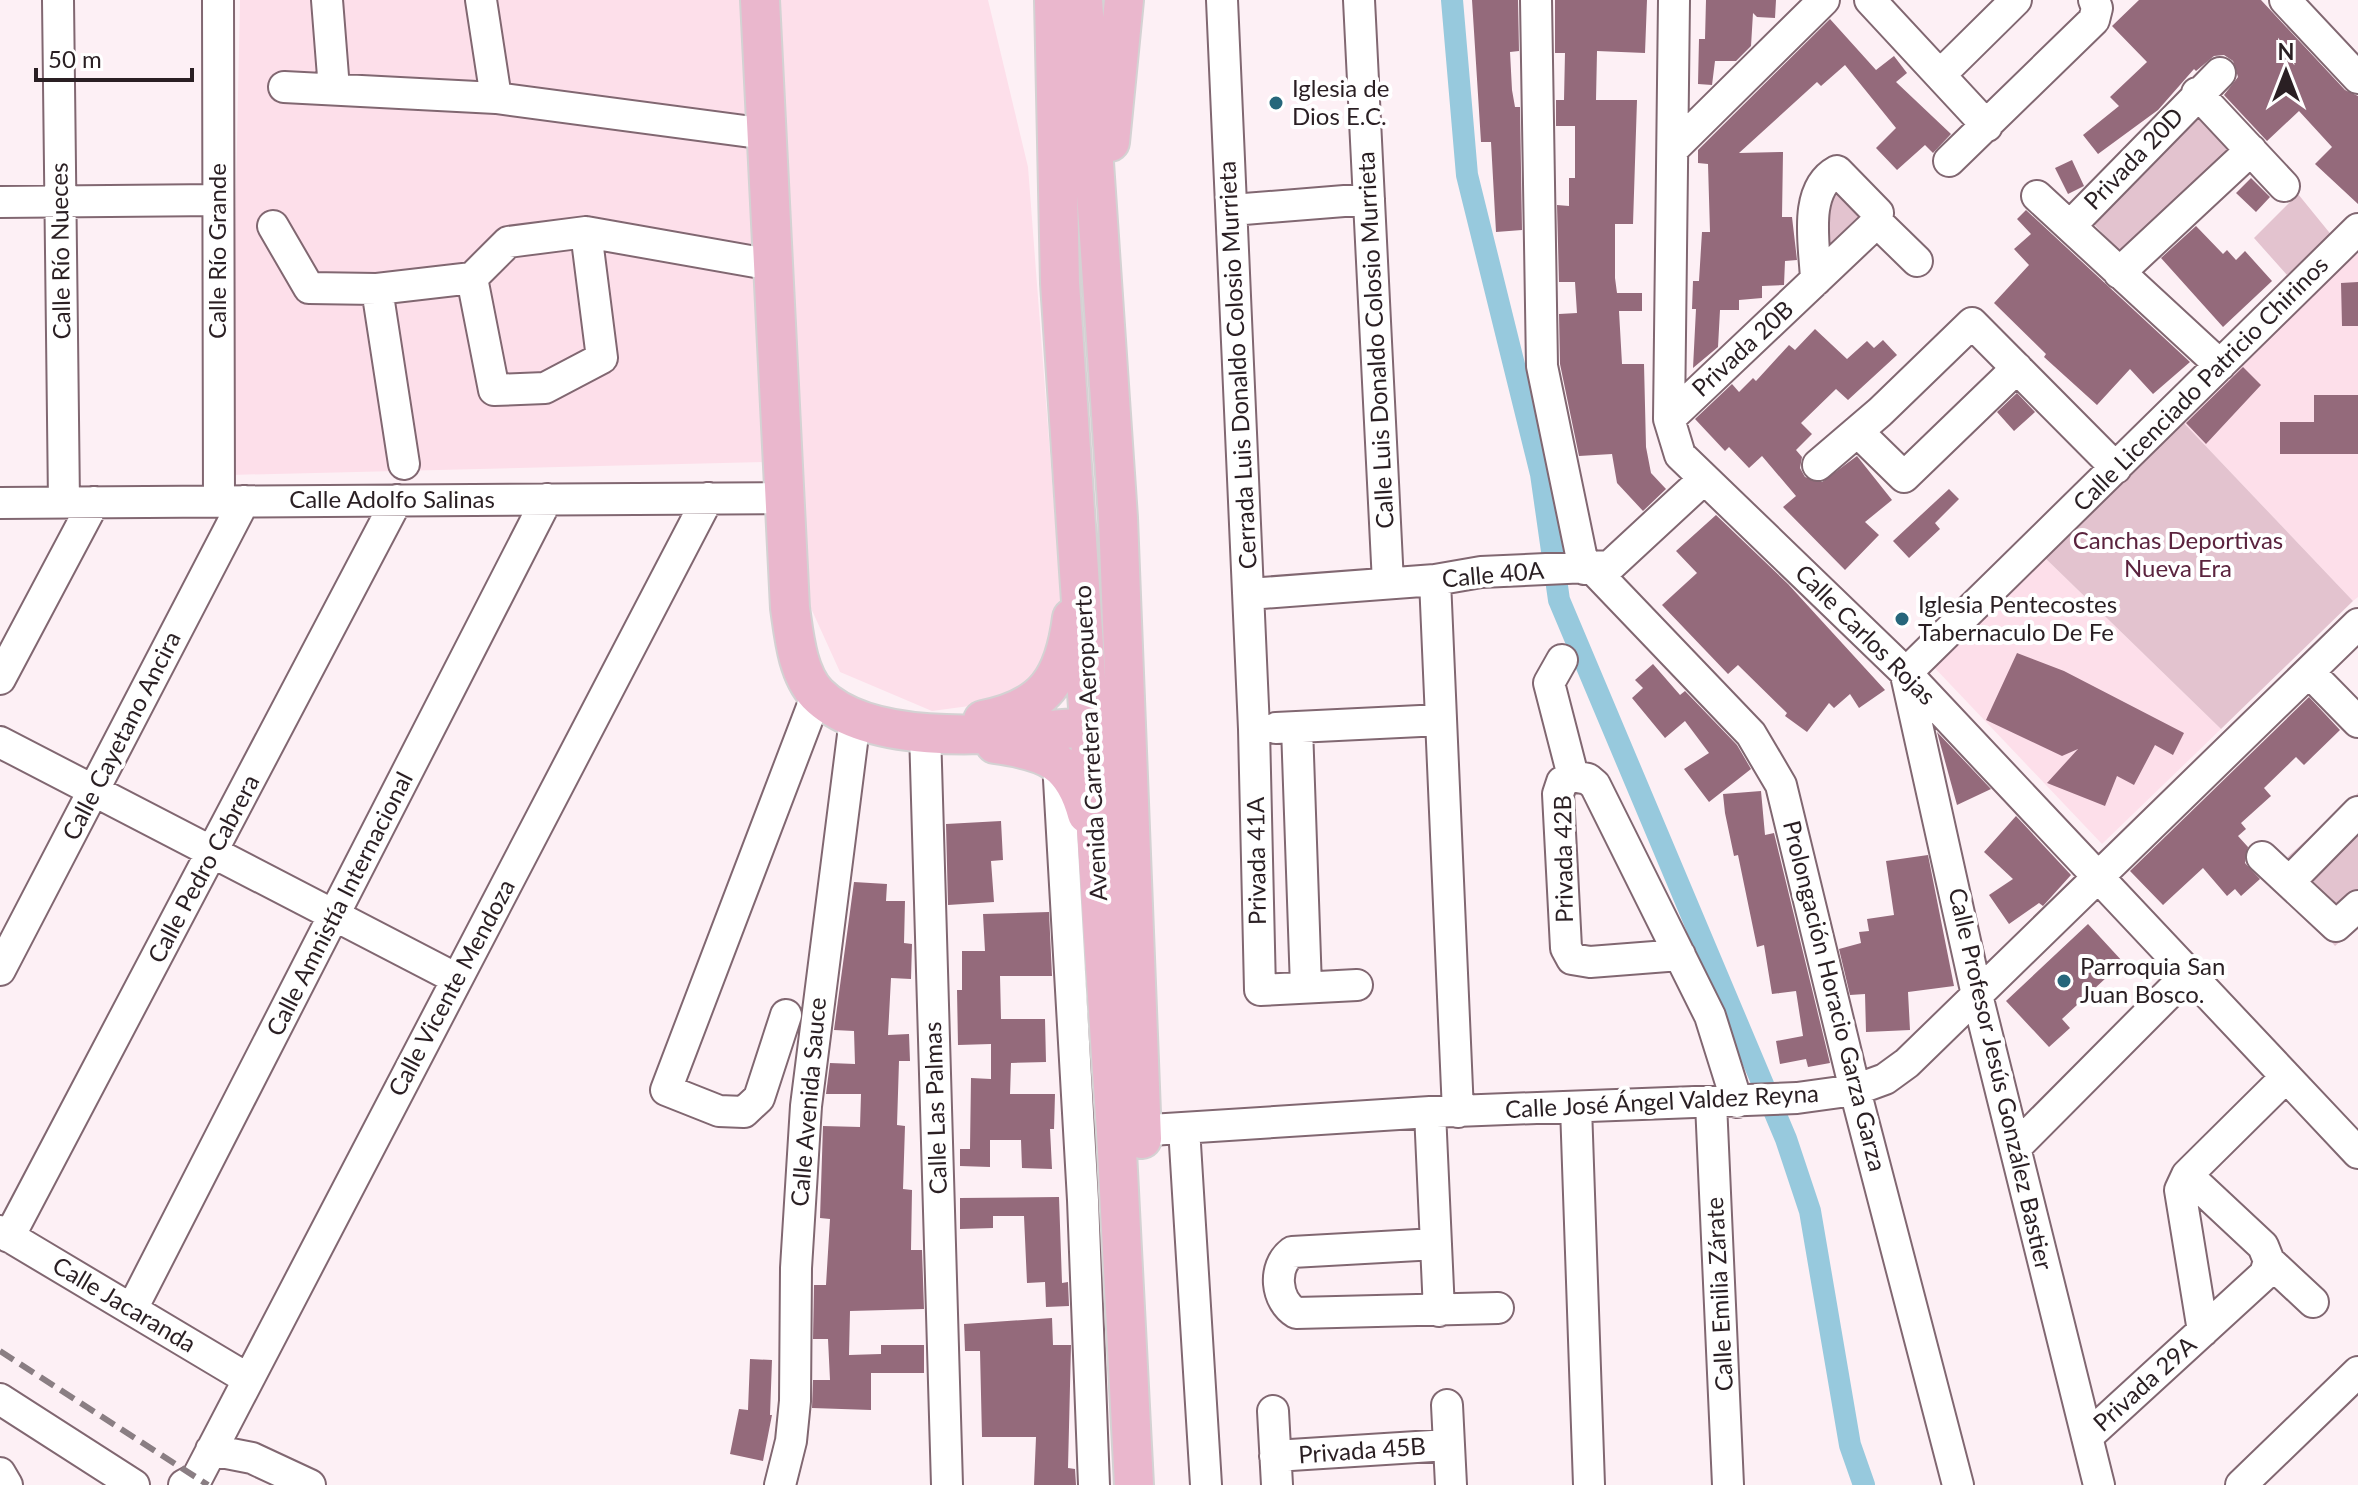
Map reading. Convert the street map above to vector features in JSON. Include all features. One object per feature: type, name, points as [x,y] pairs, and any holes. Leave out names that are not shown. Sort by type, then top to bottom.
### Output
[{"type":"main road","points":[[760,0],[790,608],[806,677],[817,694],[855,719],[1037,752],[1058,762],[1071,774],[1081,793],[1099,886]]},
{"type":"main road","name":"Avenida Carretera Aeropuerto","points":[[1054,0],[1060,283],[1080,548],[1099,886],[1129,1131],[1160,1485]]},
{"type":"main road","name":"Avenida Carretera Aeropuerto","points":[[1083,0],[1120,574],[1134,1485]]},
{"type":"main road","points":[[1103,289],[1111,120],[1124,0]]},
{"type":"main road","points":[[931,732],[1028,708],[1051,685],[1065,654],[1080,548]]},
{"type":"main road","points":[[931,732],[1089,727],[1100,704],[1120,574]]},
{"type":"street","name":"Calle Río Nueces","points":[[58,0],[60,202],[79,502]]},
{"type":"street","name":"Calle Río Grande","points":[[218,0],[218,200],[232,501]]},
{"type":"street","points":[[327,0],[334,89]]},
{"type":"street","points":[[481,0],[496,98]]},
{"type":"street","name":"Cerrada Luis Donaldo Colosio Murrieta","points":[[1222,0],[1254,729]]},
{"type":"street","name":"Calle Luis Donaldo Colosio Murrieta","points":[[1359,0],[1388,583]]},
{"type":"street","points":[[1536,0],[1542,366],[1582,570]]},
{"type":"street","name":"Calle Carlos Rojas","points":[[1674,0],[1669,419],[1680,455],[1906,673],[2358,1153]]},
{"type":"street","points":[[1870,0],[1987,126]]},
{"type":"street","points":[[1940,75],[2016,0]]},
{"type":"street","points":[[1949,161],[2094,20],[2097,8],[2094,0]]},
{"type":"street","points":[[2285,0],[2358,78]]},
{"type":"street","points":[[1673,149],[1822,1]]},
{"type":"street","name":"Privada 20D","points":[[2071,225],[2208,83],[2251,150],[2284,186]]},
{"type":"street","points":[[284,87],[496,98],[766,134]]},
{"type":"street","points":[[2119,273],[2251,150]]},
{"type":"street","points":[[1816,280],[1815,203],[1819,187],[1827,176],[1837,171],[1878,213],[1877,222],[1917,261]]},
{"type":"street","name":"Privada 20D","points":[[2037,196],[2220,365]]},
{"type":"street","points":[[1232,210],[1369,199]]},
{"type":"street","points":[[0,202],[218,200]]},
{"type":"street","name":"Privada 20B","points":[[1669,419],[1877,222]]},
{"type":"street","points":[[273,226],[309,288],[377,289],[472,278],[508,242],[586,232],[772,265]]},
{"type":"street","name":"Calle Licenciado Patricio Chirinos","points":[[1906,673],[2358,229]]},
{"type":"street","points":[[472,278],[494,390],[545,388],[602,358],[586,232]]},
{"type":"street","points":[[377,289],[404,464]]},
{"type":"street","points":[[1818,465],[1858,432],[1972,323],[2116,468]]},
{"type":"street","points":[[1858,432],[1904,477],[2017,368]]},
{"type":"street","name":"Calle 40A","points":[[1249,594],[1435,580],[1481,572],[1582,570],[1610,566],[1704,479]]},
{"type":"street","name":"Calle Vicente Mendoza","points":[[190,1481],[211,1450],[708,498]]},
{"type":"street","name":"Calle Adolfo Salinas","points":[[0,503],[784,498]]},
{"type":"street","name":"Calle Amnistía Internacional","points":[[132,1309],[547,499]]},
{"type":"street","name":"Calle Pedro Cabrera","points":[[5,1234],[213,852],[397,500]]},
{"type":"street","name":"Calle Cayetano Ancira","points":[[0,970],[93,791],[232,501]]},
{"type":"street","points":[[0,679],[79,502]]},
{"type":"street","name":"Prolongación Horacio Garza Garza","points":[[1582,570],[1751,734],[1775,772],[1792,819],[1855,1090],[1958,1485]]},
{"type":"street","points":[[1435,580],[1441,720],[1444,1112],[1436,1244],[1439,1311]]},
{"type":"street","name":"Calle José Ángel Valdez Reyna","points":[[1129,1131],[1444,1112],[1797,1098],[1855,1090],[1885,1079],[1907,1063],[2358,624]]},
{"type":"street","name":"Privada 42B","points":[[1562,660],[1549,683],[1573,776],[1562,782],[1558,794],[1566,948],[1572,959],[1590,962],[1680,955]]},
{"type":"street","points":[[2309,672],[2358,722]]},
{"type":"street","name":"Calle Profesor Jesús González Bastier","points":[[1906,673],[1977,995],[2099,1485]]},
{"type":"street","points":[[786,1015],[759,1098],[744,1112],[719,1111],[666,1090],[817,694]]},
{"type":"street","name":"Calle Avenida Sauce","points":[[780,1485],[791,1441],[795,1401],[796,1268],[806,1106],[855,719]]},
{"type":"street","points":[[1254,729],[1441,720]]},
{"type":"street","name":"Privada 41A","points":[[1297,727],[1306,987]]},
{"type":"street","name":"Privada 41A","points":[[1254,729],[1260,990],[1357,985]]},
{"type":"street","name":"Calle Las Palmas","points":[[931,732],[947,1485]]},
{"type":"street","points":[[0,742],[457,979]]},
{"type":"street","points":[[1058,762],[1083,1200],[1094,1485]]},
{"type":"street","name":"Calle Emilia Zárate","points":[[1573,776],[1588,779],[1595,785],[1710,1016],[1729,1102],[1728,1485]]},
{"type":"street","points":[[2290,881],[2358,812]]},
{"type":"street","points":[[2262,857],[2336,926],[2358,906]]},
{"type":"street","points":[[2015,1148],[2188,974]]},
{"type":"street","points":[[2286,1077],[2187,1175],[2263,1246],[2269,1261],[2313,1302]]},
{"type":"street","points":[[1576,1107],[1589,1485]]},
{"type":"street","points":[[1184,1128],[1206,1485]]},
{"type":"street","name":"Privada 29A","points":[[2187,1175],[2179,1202],[2203,1331]]},
{"type":"street","name":"Calle Jacaranda","points":[[5,1234],[248,1379]]},
{"type":"street","points":[[1436,1244],[1292,1252],[1279,1267],[1281,1298],[1286,1307],[1296,1313],[1498,1308]]},
{"type":"street","name":"Privada 29A","points":[[2087,1437],[2265,1274],[2269,1261]]},
{"type":"street","points":[[2241,1485],[2358,1372]]},
{"type":"street","points":[[0,1399],[134,1485]]},
{"type":"street","name":"Privada 45B","points":[[1447,1405],[1451,1485]]},
{"type":"street","name":"Privada 45B","points":[[1273,1411],[1276,1471],[1448,1445]]},
{"type":"street","points":[[211,1450],[252,1458],[310,1485]]},
{"type":"street","points":[[0,1473],[7,1485]]},
{"type":"shaded area","points":[[240,0],[742,0],[767,462],[230,475]]},
{"type":"shaded area","points":[[779,0],[988,0],[1028,167],[1059,571],[1061,625],[1048,669],[1014,700],[932,711],[840,672],[810,606]]},
{"type":"shaded area","points":[[2358,249],[2358,597],[2353,601],[2181,420]]},
{"type":"shaded area","points":[[2042,555],[2221,729],[2102,844],[1931,664]]},
{"type":"green space","points":[[2195,102],[2251,162],[2136,268],[2087,217]]},
{"type":"green space","points":[[1827,176],[1878,213],[1816,280]]},
{"type":"green space","points":[[2298,194],[2333,237],[2287,275],[2254,238]]},
{"type":"green space","name":"Canchas Deportivas Nueva Era","points":[[2181,420],[2353,601],[2221,729],[2042,555]]},
{"type":"green space","points":[[2358,793],[2358,926],[2335,946],[2271,872]]},
{"type":"building","points":[[1472,0],[1518,0],[1519,51],[1510,52],[1515,107],[1520,107],[1522,230],[1496,232],[1491,142],[1481,142]]},
{"type":"building","points":[[1555,0],[1647,0],[1645,53],[1597,51],[1596,100],[1637,100],[1633,224],[1615,224],[1615,278],[1617,293],[1642,293],[1642,311],[1619,311],[1622,364],[1644,364],[1646,447],[1651,473],[1666,489],[1643,511],[1617,483],[1612,454],[1579,456],[1560,364],[1559,314],[1577,313],[1575,282],[1559,282],[1557,205],[1569,206],[1569,178],[1575,178],[1575,126],[1556,126],[1556,100],[1564,100],[1565,53],[1555,53]]},
{"type":"building","points":[[1706,0],[1776,0],[1775,18],[1757,17],[1753,13],[1751,46],[1736,61],[1715,61],[1712,85],[1698,84],[1699,39],[1705,39]]},
{"type":"building","points":[[2139,0],[2261,0],[2345,90],[2358,96],[2358,204],[2315,164],[2332,147],[2299,111],[2267,141],[2224,95],[2238,77],[2233,61],[2224,55],[2214,56],[2196,71],[2194,69],[2158,110],[2098,154],[2083,135],[2119,106],[2110,97],[2147,62],[2112,26]]},
{"type":"building","points":[[1830,19],[1876,70],[1894,56],[1907,73],[1896,82],[1951,134],[1933,153],[1925,145],[1897,170],[1876,148],[1896,128],[1845,65],[1821,86],[1817,82],[1739,153],[1783,152],[1782,217],[1792,217],[1797,260],[1785,261],[1784,285],[1762,286],[1762,298],[1739,300],[1739,310],[1720,310],[1718,347],[1693,368],[1696,309],[1692,309],[1693,281],[1699,281],[1702,232],[1710,232],[1708,164],[1698,163],[1698,150]]},
{"type":"building","points":[[2072,160],[2084,186],[2068,194],[2055,168]]},
{"type":"building","points":[[2251,178],[2270,197],[2256,212],[2236,193]]},
{"type":"building","points":[[2026,210],[2190,362],[2153,394],[2130,369],[2097,405],[2044,357],[2046,354],[1994,303],[2029,265],[2014,249],[2031,234],[2017,219]]},
{"type":"building","points":[[2196,226],[2223,254],[2227,250],[2236,260],[2245,251],[2272,281],[2223,327],[2161,258]]},
{"type":"building","points":[[2358,282],[2358,326],[2342,326],[2341,283]]},
{"type":"building","points":[[1815,329],[1847,359],[1867,341],[1874,348],[1883,340],[1897,355],[1848,400],[1836,389],[1801,423],[1812,434],[1796,450],[1802,457],[1800,468],[1805,477],[1822,482],[1857,456],[1892,500],[1865,522],[1879,535],[1845,570],[1783,507],[1796,496],[1762,456],[1749,468],[1729,447],[1725,451],[1695,419],[1732,384],[1739,392],[1753,378],[1756,381],[1789,345],[1795,350]]},
{"type":"building","points":[[2243,367],[2261,385],[2206,444],[2186,423]]},
{"type":"building","points":[[2017,393],[2035,412],[2014,431],[1997,412]]},
{"type":"building","points":[[2314,395],[2358,395],[2358,454],[2280,454],[2280,422],[2314,422]]},
{"type":"building","points":[[1949,489],[1959,499],[1935,523],[1940,529],[1909,558],[1893,541]]},
{"type":"building","points":[[1716,515],[1788,584],[1885,690],[1859,708],[1850,694],[1834,708],[1829,703],[1807,732],[1785,716],[1787,713],[1738,665],[1728,674],[1662,605],[1697,573],[1676,551]]},
{"type":"building","points":[[2017,653],[2064,671],[2184,733],[2173,755],[2155,745],[2134,785],[2117,776],[2105,806],[2047,783],[2078,749],[2062,756],[1986,720]]},
{"type":"building","points":[[1653,664],[1680,695],[1685,691],[1737,745],[1751,769],[1709,802],[1684,769],[1709,753],[1685,721],[1665,738],[1632,698],[1643,688],[1635,680]]},
{"type":"building","points":[[2309,697],[2340,730],[2304,765],[2296,757],[2264,788],[2271,796],[2241,823],[2246,829],[2238,836],[2248,847],[2245,863],[2260,879],[2241,896],[2235,889],[2227,896],[2203,868],[2163,905],[2130,871]]},
{"type":"building","points":[[1937,732],[1991,789],[1957,805]]},
{"type":"building","points":[[1761,791],[1765,835],[1774,833],[1830,1063],[1808,1067],[1806,1059],[1780,1064],[1776,1041],[1803,1036],[1796,991],[1772,994],[1764,945],[1757,947],[1738,855],[1734,856],[1723,794]]},
{"type":"building","points":[[2016,816],[2071,875],[2043,906],[2039,903],[2009,924],[1989,895],[2013,879],[1984,852]]},
{"type":"building","points":[[1001,821],[1003,860],[991,861],[994,902],[948,905],[946,824]]},
{"type":"building","points":[[1928,855],[1954,986],[1908,992],[1910,1030],[1866,1032],[1865,994],[1850,995],[1839,949],[1861,943],[1859,932],[1869,931],[1867,919],[1894,915],[1886,861]]},
{"type":"building","points":[[854,882],[887,884],[886,901],[905,901],[904,943],[912,944],[911,979],[891,978],[888,1035],[909,1034],[910,1061],[899,1061],[897,1125],[905,1126],[903,1189],[912,1190],[911,1250],[922,1250],[924,1309],[850,1311],[849,1355],[881,1354],[881,1345],[924,1345],[924,1373],[871,1373],[871,1410],[812,1408],[813,1380],[830,1380],[828,1339],[813,1339],[814,1285],[826,1285],[830,1219],[820,1218],[823,1126],[860,1127],[861,1094],[826,1094],[830,1063],[855,1064],[854,1031],[834,1030]]},
{"type":"building","points":[[1049,912],[1052,976],[1000,976],[1001,1019],[1045,1019],[1046,1062],[1011,1063],[1010,1094],[1055,1094],[1054,1129],[1050,1129],[1052,1169],[1022,1168],[1021,1140],[990,1140],[990,1167],[960,1166],[960,1149],[970,1149],[971,1078],[991,1079],[991,1044],[958,1045],[957,990],[962,990],[962,951],[985,951],[983,914]]},
{"type":"building","name":"Parroquia San Juan Bosco.","points":[[2088,924],[2123,962],[2062,1019],[2070,1028],[2049,1047],[2006,1001]]},
{"type":"building","points":[[1059,1197],[1062,1283],[1068,1282],[1069,1306],[1046,1307],[1045,1282],[1027,1283],[1024,1216],[993,1216],[993,1228],[960,1229],[960,1198]]},
{"type":"building","points":[[1052,1318],[1053,1345],[1071,1345],[1068,1468],[1075,1469],[1076,1485],[1034,1485],[1036,1437],[982,1437],[980,1351],[965,1351],[964,1324]]},
{"type":"building","points":[[750,1359],[772,1360],[772,1415],[763,1461],[730,1454],[739,1409],[748,1410]]},
{"type":"waterway","points":[[1452,0],[1467,175],[1541,474],[1559,600],[1786,1139],[1810,1211],[1850,1445],[1864,1485]]},
{"type":"railway","points":[[0,1351],[208,1485]]},
{"type":"place","name":"Iglesia de Dios E.C.","points":[[1276,103]]},
{"type":"place","name":"Iglesia Pentecostes Tabernaculo De Fe","points":[[1902,619]]},
{"type":"place","name":"Parroquia San Juan Bosco.","points":[[2064,981]]}]
